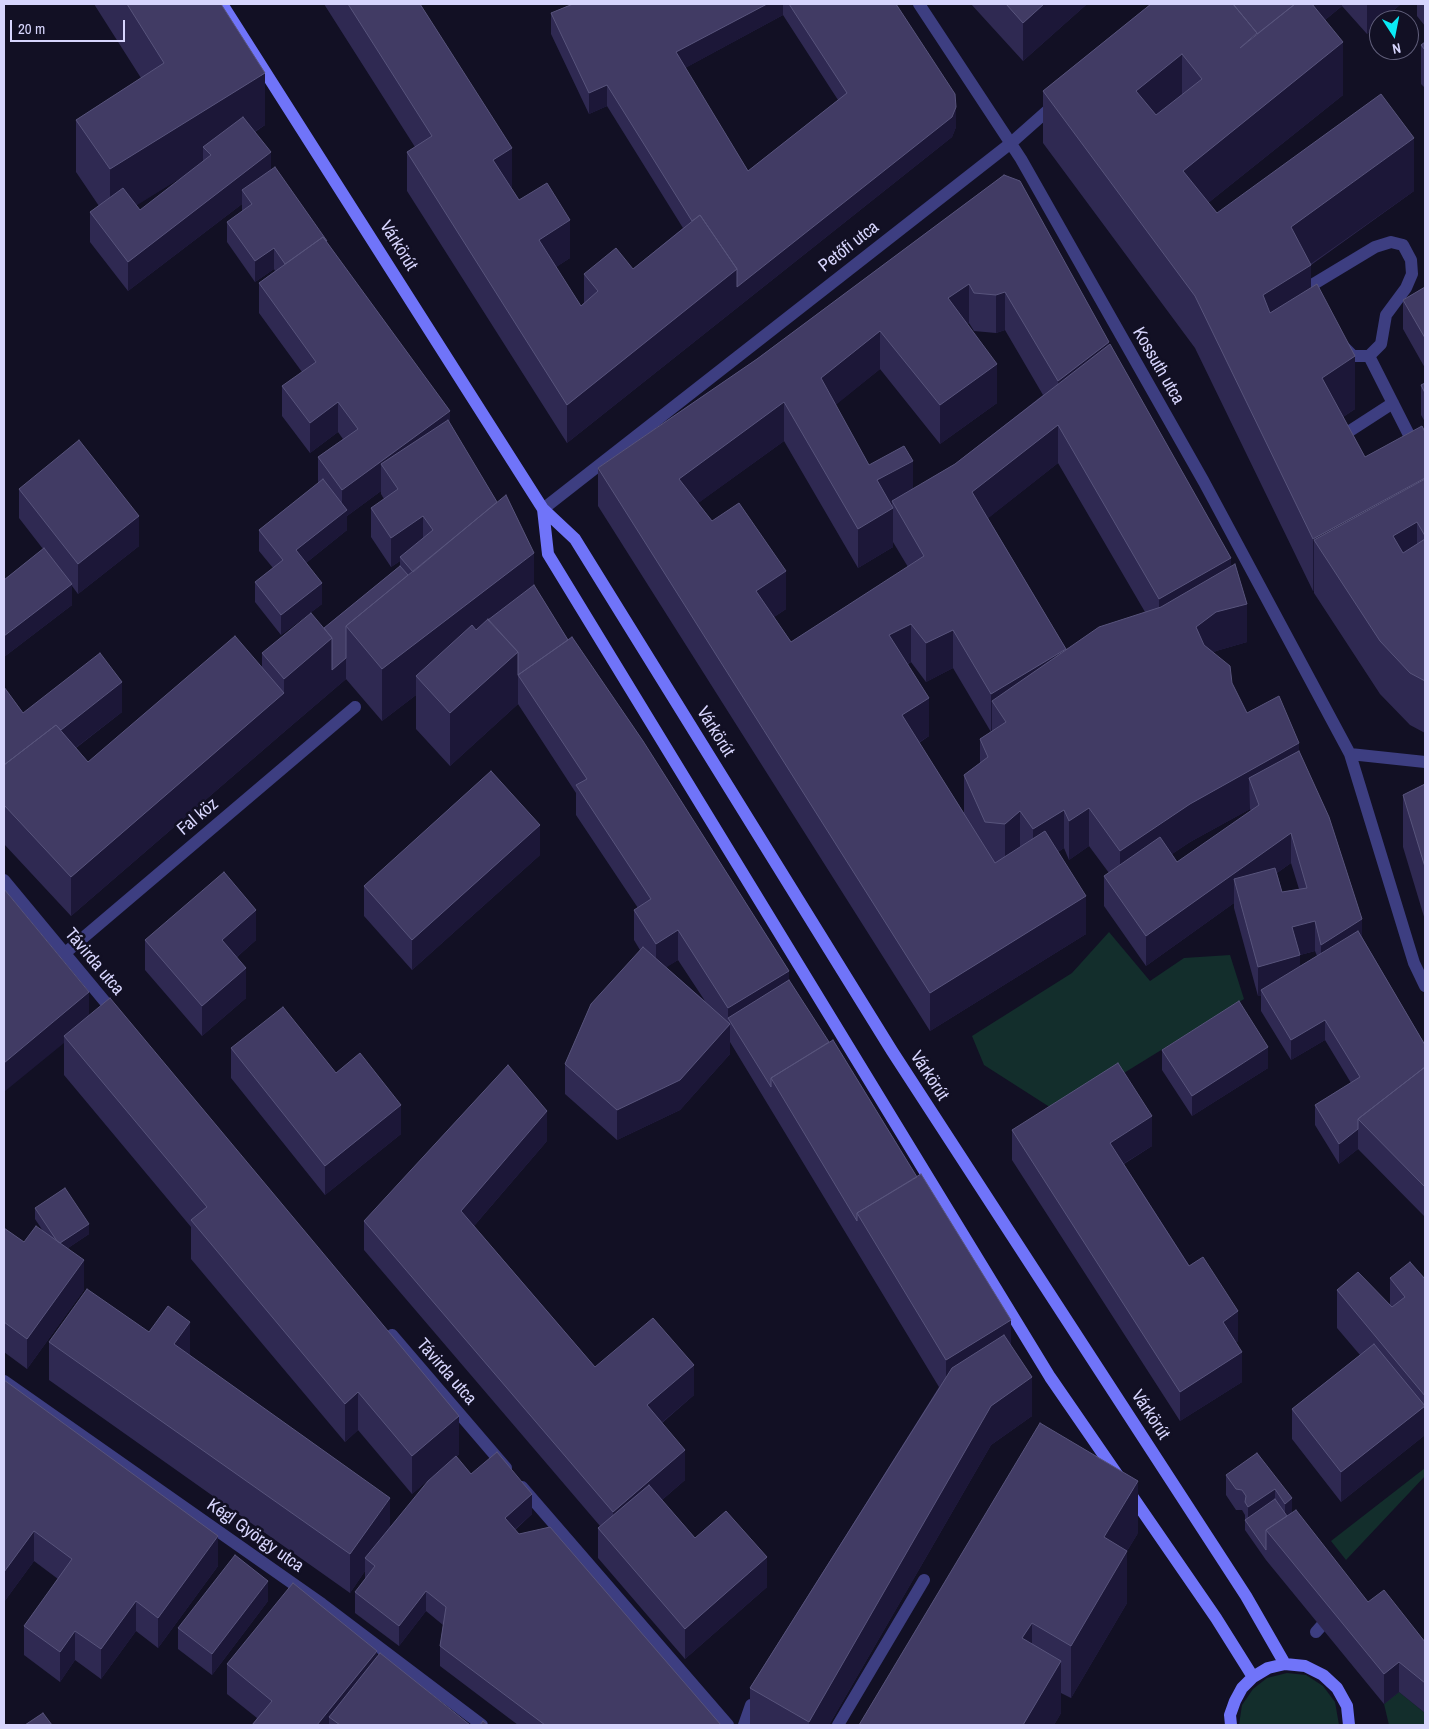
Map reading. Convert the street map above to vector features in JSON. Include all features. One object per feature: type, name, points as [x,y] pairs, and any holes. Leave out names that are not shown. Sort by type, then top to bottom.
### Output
[{"type":"street","name":"Várkörút","points":[[222,4],[543,508],[575,539],[892,1051],[1241,1587],[1285,1664]]},
{"type":"street","name":"Kossuth utca","points":[[919,4],[1011,143],[1204,482],[1350,754],[1414,963],[1425,986]]},
{"type":"street","name":"Petőfi utca","points":[[543,508],[1011,143],[1066,95]]},
{"type":"street","points":[[1299,274],[1310,292],[1375,247],[1391,242],[1402,245],[1411,260],[1412,274],[1406,288],[1386,315],[1380,344],[1369,356],[1353,356],[1337,338]]},
{"type":"street","points":[[1369,356],[1423,461]]},
{"type":"street","points":[[1350,452],[1342,436],[1393,403]]},
{"type":"street","name":"Várkörút","points":[[543,508],[548,554],[1050,1377],[1216,1618],[1253,1676]]},
{"type":"street","name":"Fal köz","points":[[64,954],[355,706]]},
{"type":"street","points":[[1350,754],[1425,762]]},
{"type":"street","name":"Távirda utca","points":[[4,880],[122,1022]]},
{"type":"street","name":"Távirda utca","points":[[383,1325],[728,1725]]},
{"type":"street","name":"Kégl György utca","points":[[4,1381],[322,1604],[482,1725]]},
{"type":"street","points":[[838,1725],[924,1580]]},
{"type":"street","points":[[1316,1632],[1338,1607]]},
{"type":"street","points":[[1228,1722],[1235,1701],[1242,1688],[1253,1676],[1268,1668],[1285,1664],[1305,1666],[1323,1675],[1330,1681],[1337,1688],[1347,1706],[1349,1725]]},
{"type":"street","points":[[744,1725],[751,1705]]},
{"type":"green space","points":[[1109,932],[1150,981],[1184,958],[1230,955],[1244,999],[1059,1113],[984,1065],[972,1036],[1072,973]]},
{"type":"green space","points":[[1425,1468],[1425,1476],[1346,1560],[1331,1541]]},
{"type":"green space","points":[[1287,1673],[1306,1675],[1323,1686],[1335,1702],[1339,1725],[1239,1725],[1242,1705],[1253,1689],[1267,1678]]},
{"type":"green space","points":[[1399,1692],[1425,1713],[1425,1725],[1389,1725],[1384,1704]]},
{"type":"building","points":[[127,4],[221,4],[265,73],[110,169],[76,120],[164,63]]},
{"type":"building","points":[[348,4],[420,4],[512,148],[493,160],[519,200],[547,183],[570,220],[539,240],[581,306],[598,291],[584,274],[616,248],[633,269],[700,215],[737,269],[567,405],[407,152],[432,136]]},
{"type":"building","points":[[573,4],[767,4],[676,52],[748,171],[847,93],[789,4],[896,4],[955,94],[956,107],[952,117],[737,287],[737,269],[700,215],[692,221],[607,85],[589,93],[551,13]]},
{"type":"building","points":[[1006,4],[1044,4],[1023,23]]},
{"type":"building","points":[[1151,4],[1233,4],[1257,33],[1240,48],[1295,4],[1312,4],[1343,42],[1183,171],[1217,213],[1381,94],[1414,138],[1291,227],[1311,265],[1263,295],[1270,313],[1317,284],[1355,356],[1322,378],[1365,457],[1422,426],[1425,432],[1425,478],[1313,539],[1195,296],[1043,91]],"holes":[[[1182,54],[1202,79],[1156,115],[1136,91]]]},
{"type":"building","points":[[1233,4],[1295,4],[1257,34]]},
{"type":"building","points":[[1425,42],[1425,50],[1421,45]]},
{"type":"building","points":[[243,117],[271,152],[128,262],[90,212],[123,188],[140,210],[211,155],[203,147]]},
{"type":"building","points":[[275,167],[327,241],[323,237],[285,264],[274,248],[255,261],[227,222],[252,204],[242,190]]},
{"type":"building","points":[[1004,175],[1020,181],[1109,342],[1058,381],[1005,292],[996,295],[974,293],[969,284],[948,298],[997,364],[940,405],[880,331],[821,378],[869,465],[904,446],[913,461],[877,480],[893,508],[858,529],[784,402],[679,479],[712,521],[739,503],[786,571],[756,591],[791,642],[924,556],[892,501],[955,464],[1110,344],[1231,558],[1159,599],[1058,425],[972,492],[1066,649],[991,694],[953,630],[926,643],[911,624],[889,635],[929,698],[902,715],[995,863],[1045,831],[1086,896],[930,993],[598,468],[757,359]]},
{"type":"building","points":[[323,237],[450,411],[342,490],[318,457],[358,429],[338,402],[310,423],[282,386],[316,362],[259,283]]},
{"type":"building","points":[[1425,287],[1425,338],[1403,300]]},
{"type":"building","points":[[1425,383],[1425,393],[1421,385]]},
{"type":"building","points":[[448,420],[497,502],[413,572],[400,557],[433,530],[423,516],[391,538],[371,508],[398,489],[381,464]]},
{"type":"building","points":[[79,440],[139,516],[78,564],[19,489]]},
{"type":"building","points":[[323,479],[347,510],[296,550],[322,583],[281,615],[255,582],[283,560],[259,530]]},
{"type":"building","points":[[1425,479],[1425,536],[1417,522],[1393,536],[1403,553],[1425,539],[1425,681],[1410,673],[1380,641],[1314,540]]},
{"type":"building","points":[[506,495],[534,553],[382,669],[346,626]]},
{"type":"building","points":[[44,548],[72,584],[4,636],[4,580]]},
{"type":"building","points":[[1235,564],[1247,604],[1216,612],[1196,627],[1204,645],[1230,666],[1232,683],[1247,713],[1279,696],[1299,743],[1190,804],[1120,851],[1089,808],[1069,821],[1064,810],[1033,829],[1020,811],[1005,824],[985,822],[964,775],[988,757],[980,739],[1006,722],[992,701],[1099,627],[1161,607]]},
{"type":"building","points":[[400,566],[408,575],[346,626],[346,658],[332,670],[332,638],[324,628]]},
{"type":"building","points":[[534,585],[568,640],[518,675],[518,652],[488,620]]},
{"type":"building","points":[[311,613],[332,638],[284,679],[262,653]]},
{"type":"building","points":[[488,619],[518,652],[450,713],[416,676],[472,625],[476,630]]},
{"type":"building","points":[[235,636],[284,693],[71,877],[4,805],[4,765],[56,725],[88,762]]},
{"type":"building","points":[[572,637],[643,741],[789,971],[728,1008],[678,930],[656,944],[634,910],[651,899],[576,785],[587,779],[518,675]]},
{"type":"building","points":[[100,653],[122,682],[61,730],[56,725],[4,765],[4,687],[23,713]]},
{"type":"building","points":[[1299,751],[1329,817],[1362,919],[1321,945],[1315,921],[1292,927],[1300,955],[1258,967],[1234,879],[1275,868],[1282,892],[1307,888],[1291,833],[1146,936],[1104,876],[1160,837],[1177,862],[1259,805],[1249,778]]},
{"type":"building","points":[[491,771],[540,825],[412,940],[364,886]]},
{"type":"building","points":[[1425,784],[1425,867],[1403,795]]},
{"type":"building","points":[[224,872],[256,910],[222,940],[246,968],[202,1006],[145,940]]},
{"type":"building","points":[[4,889],[89,992],[4,1063]]},
{"type":"building","points":[[1358,931],[1425,1045],[1425,1067],[1358,1119],[1358,1129],[1339,1144],[1315,1105],[1360,1077],[1325,1020],[1291,1040],[1261,990]]},
{"type":"building","points":[[643,947],[730,1024],[680,1080],[617,1110],[565,1064],[591,1004]]},
{"type":"building","points":[[789,980],[829,1042],[771,1078],[771,1087],[728,1018]]},
{"type":"building","points":[[110,998],[459,1416],[412,1456],[358,1392],[345,1404],[191,1220],[207,1207],[64,1036]]},
{"type":"building","points":[[1239,1001],[1268,1047],[1192,1096],[1162,1050]]},
{"type":"building","points":[[283,1007],[336,1073],[360,1053],[401,1105],[325,1166],[231,1048]]},
{"type":"building","points":[[833,1040],[917,1177],[857,1213],[857,1221],[771,1078]]},
{"type":"building","points":[[1118,1063],[1152,1116],[1110,1143],[1189,1266],[1203,1257],[1238,1311],[1223,1322],[1242,1352],[1180,1392],[1012,1130]]},
{"type":"building","points":[[508,1065],[547,1111],[461,1211],[595,1367],[653,1318],[694,1365],[647,1405],[685,1450],[613,1512],[364,1221]]},
{"type":"building","points":[[1425,1067],[1425,1187],[1358,1119]]},
{"type":"building","points":[[921,1174],[1011,1320],[946,1360],[857,1213]]},
{"type":"building","points":[[65,1188],[89,1224],[60,1243],[35,1208]]},
{"type":"building","points":[[36,1226],[84,1260],[27,1339],[4,1322],[4,1228],[24,1242]]},
{"type":"building","points":[[1410,1262],[1425,1279],[1425,1396],[1337,1290],[1358,1272],[1392,1307],[1405,1297],[1390,1278]]},
{"type":"building","points":[[87,1289],[149,1332],[168,1306],[190,1322],[174,1344],[390,1498],[350,1554],[49,1342]]},
{"type":"building","points":[[1004,1335],[1032,1377],[991,1406],[809,1722],[750,1688],[952,1368]]},
{"type":"building","points":[[1374,1344],[1425,1406],[1341,1472],[1292,1409]]},
{"type":"building","points":[[4,1380],[218,1536],[158,1618],[136,1601],[101,1649],[75,1631],[60,1652],[24,1626],[72,1559],[34,1531],[4,1572]]},
{"type":"building","points":[[1040,1423],[1138,1481],[1104,1537],[1127,1551],[1071,1646],[1032,1623],[1022,1638],[1061,1661],[1023,1725],[859,1725]]},
{"type":"building","points":[[497,1452],[532,1494],[505,1518],[519,1534],[550,1527],[721,1725],[545,1725],[440,1646],[446,1607],[426,1591],[399,1626],[355,1592],[375,1566],[365,1558],[428,1481],[456,1456],[471,1474]]},
{"type":"building","points":[[1257,1453],[1292,1498],[1285,1504],[1275,1489],[1248,1507],[1245,1502],[1246,1496],[1242,1490],[1236,1489],[1226,1475]]},
{"type":"building","points":[[649,1485],[695,1538],[726,1511],[767,1557],[685,1629],[598,1528]]},
{"type":"building","points":[[1275,1499],[1287,1516],[1266,1530],[1266,1550],[1245,1520]]},
{"type":"building","points":[[1296,1510],[1368,1602],[1384,1590],[1425,1642],[1425,1683],[1399,1662],[1384,1674],[1266,1530]]},
{"type":"building","points":[[235,1555],[268,1581],[212,1654],[178,1628]]},
{"type":"building","points":[[293,1583],[377,1651],[317,1725],[252,1725],[272,1701],[227,1664]]},
{"type":"building","points":[[380,1653],[470,1725],[340,1725],[329,1717]]},
{"type":"building","points":[[43,1713],[52,1725],[25,1725]]},
{"type":"building","points":[[483,1721],[488,1725],[480,1725]]}]
